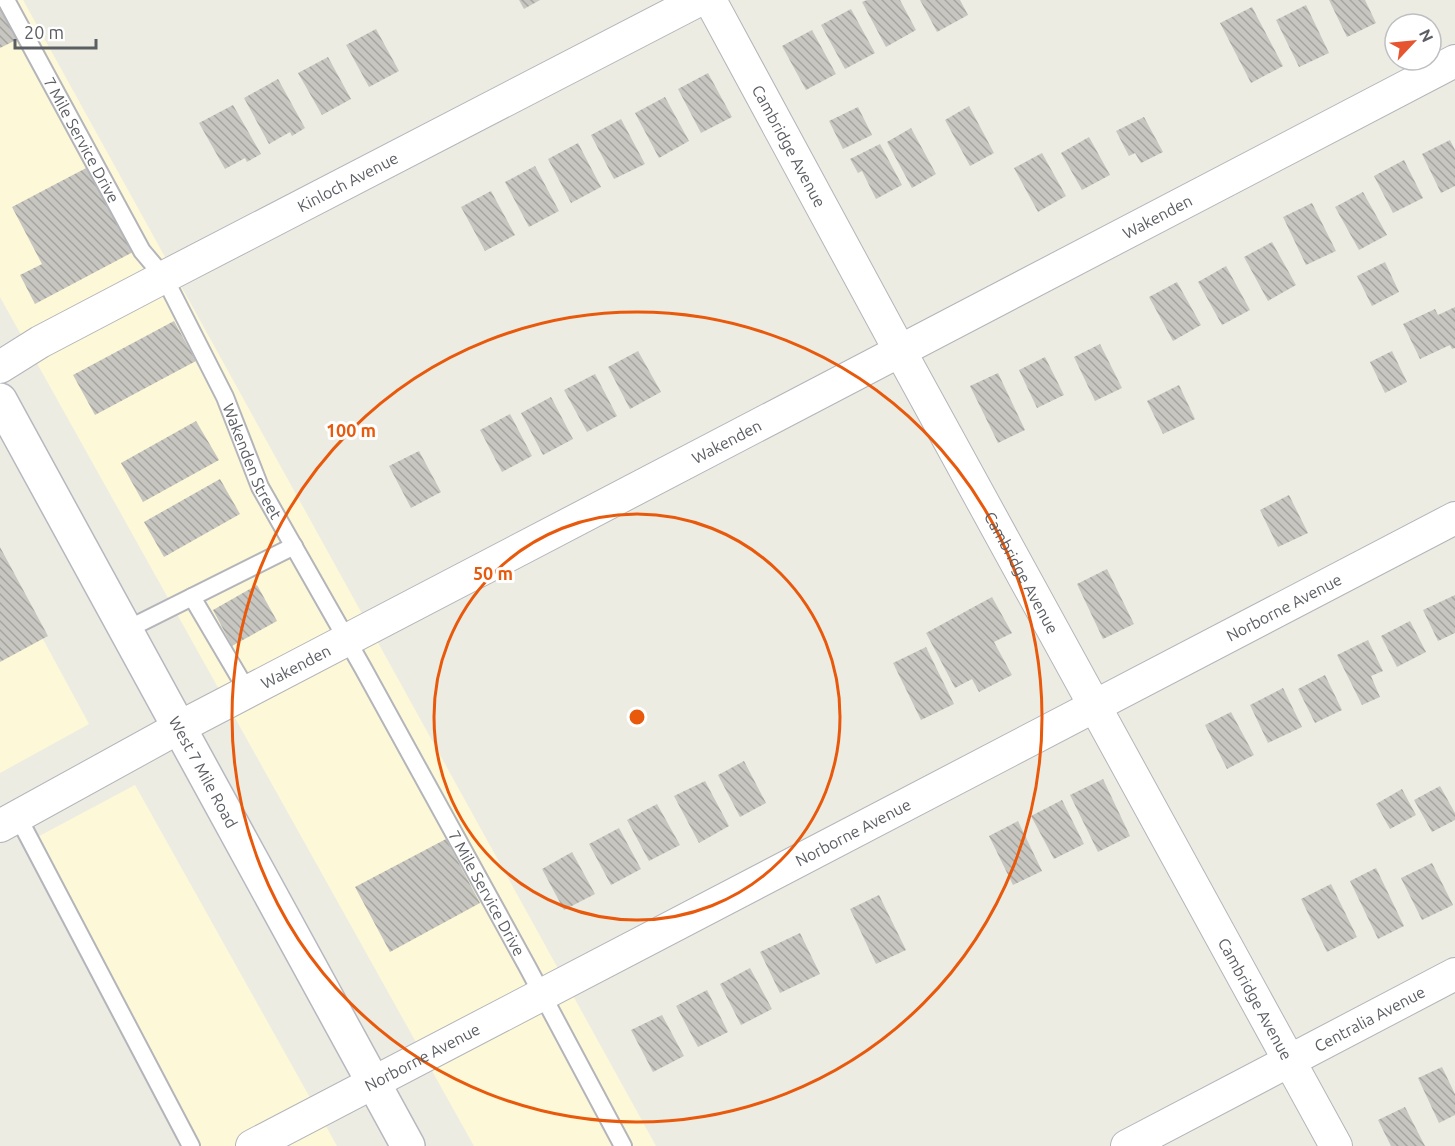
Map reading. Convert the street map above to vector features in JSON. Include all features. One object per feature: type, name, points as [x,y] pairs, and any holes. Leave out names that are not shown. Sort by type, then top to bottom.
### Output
[{"type":"main road","name":"West 7 Mile Road","points":[[0,400],[408,1146]]},
{"type":"street","name":"Kinloch Avenue","points":[[0,367],[40,342],[699,0]]},
{"type":"street","name":"Cambridge Avenue","points":[[710,0],[1336,1146]]},
{"type":"street","name":"Wakenden","points":[[9,822],[248,692],[1455,61]]},
{"type":"street","name":"Norborne Avenue","points":[[252,1146],[1455,518]]},
{"type":"street","name":"Centralia Avenue","points":[[1127,1146],[1455,974]]},
{"type":"lane","name":"7 Mile Service Drive","points":[[6,0],[142,251],[164,277]]},
{"type":"lane","name":"Wakenden Street","points":[[164,277],[225,397],[260,487],[348,640]]},
{"type":"lane","points":[[126,630],[294,546]]},
{"type":"lane","points":[[192,597],[248,692]]},
{"type":"lane","name":"7 Mile Service Drive","points":[[348,640],[623,1146]]},
{"type":"lane","points":[[9,822],[191,1146]]},
{"type":"shaded area","points":[[0,0],[23,0],[656,1146],[474,1146],[0,297]]},
{"type":"shaded area","points":[[0,560],[89,724],[0,773]]},
{"type":"shaded area","points":[[135,785],[337,1146],[193,1146],[30,841]]},
{"type":"building","points":[[519,0],[540,0],[524,9]]},
{"type":"building","points":[[900,0],[916,30],[886,47],[862,2]]},
{"type":"building","points":[[920,0],[960,0],[968,15],[937,32]]},
{"type":"building","points":[[1329,0],[1365,0],[1376,23],[1347,37]]},
{"type":"building","points":[[0,3],[18,39],[0,48]]},
{"type":"building","points":[[1306,5],[1329,53],[1299,67],[1276,20]]},
{"type":"building","points":[[1252,7],[1283,66],[1251,83],[1220,23]]},
{"type":"building","points":[[851,9],[875,53],[845,69],[821,25]]},
{"type":"building","points":[[376,29],[399,71],[369,87],[346,45]]},
{"type":"building","points":[[812,30],[836,74],[806,90],[782,46]]},
{"type":"building","points":[[328,57],[351,99],[322,115],[298,73]]},
{"type":"building","points":[[708,73],[732,117],[701,133],[678,89]]},
{"type":"building","points":[[278,79],[305,128],[292,136],[290,132],[269,144],[244,98]]},
{"type":"building","points":[[665,97],[689,141],[659,158],[635,113]]},
{"type":"building","points":[[233,105],[261,154],[247,162],[245,158],[225,169],[199,123]]},
{"type":"building","points":[[969,106],[994,153],[970,166],[945,120]]},
{"type":"building","points":[[858,107],[872,135],[843,149],[829,121]]},
{"type":"building","points":[[1144,117],[1163,152],[1141,163],[1135,153],[1129,156],[1116,131]]},
{"type":"building","points":[[621,119],[645,164],[614,179],[591,135]]},
{"type":"building","points":[[911,128],[936,174],[912,188],[887,142]]},
{"type":"building","points":[[1089,137],[1110,175],[1082,190],[1061,153]]},
{"type":"building","points":[[1450,140],[1455,150],[1455,186],[1441,193],[1422,154]]},
{"type":"building","points":[[578,143],[601,187],[571,203],[548,159]]},
{"type":"building","points":[[880,144],[902,185],[876,199],[862,171],[858,173],[850,159]]},
{"type":"building","points":[[1042,153],[1066,196],[1038,212],[1014,168]]},
{"type":"building","points":[[1404,160],[1423,198],[1393,213],[1374,176]]},
{"type":"building","points":[[535,166],[559,211],[529,227],[505,182]]},
{"type":"building","points":[[88,167],[133,252],[35,304],[20,275],[42,264],[12,207]]},
{"type":"building","points":[[491,191],[515,235],[485,251],[461,207]]},
{"type":"building","points":[[1363,192],[1387,235],[1359,250],[1335,207]]},
{"type":"building","points":[[1312,203],[1336,251],[1306,265],[1283,217]]},
{"type":"building","points":[[1272,242],[1296,285],[1268,301],[1244,257]]},
{"type":"building","points":[[1385,262],[1399,292],[1372,306],[1357,276]]},
{"type":"building","points":[[1226,266],[1250,310],[1222,325],[1198,282]]},
{"type":"building","points":[[1177,282],[1201,325],[1173,341],[1149,297]]},
{"type":"building","points":[[1455,307],[1455,348],[1452,349],[1450,345],[1420,359],[1403,324],[1435,309],[1438,315]]},
{"type":"building","points":[[174,321],[196,361],[95,415],[73,375]]},
{"type":"building","points":[[1100,344],[1122,388],[1095,401],[1074,357]]},
{"type":"building","points":[[638,351],[661,392],[630,409],[608,367]]},
{"type":"building","points":[[1392,351],[1407,382],[1385,393],[1370,362]]},
{"type":"building","points":[[1045,357],[1064,395],[1037,408],[1019,370]]},
{"type":"building","points":[[998,373],[1025,430],[998,443],[970,386]]},
{"type":"building","points":[[595,374],[617,416],[587,432],[564,390]]},
{"type":"building","points":[[1179,385],[1195,419],[1163,434],[1147,401]]},
{"type":"building","points":[[551,397],[573,439],[543,455],[521,413]]},
{"type":"building","points":[[510,414],[532,456],[502,472],[480,430]]},
{"type":"building","points":[[196,421],[219,460],[143,502],[121,463]]},
{"type":"building","points":[[419,451],[441,492],[411,508],[389,466]]},
{"type":"building","points":[[220,479],[240,514],[164,557],[144,522]]},
{"type":"building","points":[[1289,495],[1308,533],[1278,547],[1260,510]]},
{"type":"building","points":[[0,547],[48,636],[0,662]]},
{"type":"building","points":[[1107,569],[1134,624],[1103,639],[1077,584]]},
{"type":"building","points":[[257,585],[277,621],[232,646],[213,610]]},
{"type":"building","points":[[1455,595],[1455,633],[1438,641],[1423,610]]},
{"type":"building","points":[[992,597],[1012,633],[994,642],[1012,675],[979,692],[972,679],[955,688],[926,633]]},
{"type":"building","points":[[1410,621],[1426,652],[1397,667],[1381,636]]},
{"type":"building","points":[[1368,640],[1383,671],[1371,676],[1380,697],[1362,705],[1337,655]]},
{"type":"building","points":[[926,647],[954,704],[921,720],[893,663]]},
{"type":"building","points":[[1325,675],[1342,710],[1315,723],[1298,689]]},
{"type":"building","points":[[1283,688],[1302,727],[1268,743],[1250,705]]},
{"type":"building","points":[[1231,712],[1254,755],[1227,769],[1205,725]]},
{"type":"building","points":[[744,761],[766,803],[740,817],[718,775]]},
{"type":"building","points":[[1103,779],[1130,836],[1098,852],[1070,795]]},
{"type":"building","points":[[705,781],[729,826],[699,843],[674,796]]},
{"type":"building","points":[[1440,786],[1455,813],[1455,820],[1432,832],[1414,800]]},
{"type":"building","points":[[1402,789],[1416,815],[1390,829],[1376,804]]},
{"type":"building","points":[[1062,800],[1084,844],[1054,859],[1031,816]]},
{"type":"building","points":[[657,804],[680,845],[649,861],[627,820]]},
{"type":"building","points":[[1018,821],[1042,871],[1013,885],[989,836]]},
{"type":"building","points":[[619,828],[641,869],[611,885],[589,844]]},
{"type":"building","points":[[446,839],[480,903],[390,952],[355,887]]},
{"type":"building","points":[[572,852],[595,894],[564,910],[542,869]]},
{"type":"building","points":[[1432,863],[1453,905],[1422,920],[1401,878]]},
{"type":"building","points":[[1376,868],[1404,926],[1378,939],[1350,881]]},
{"type":"building","points":[[1331,884],[1357,937],[1327,952],[1301,899]]},
{"type":"building","points":[[879,895],[906,950],[876,964],[850,909]]},
{"type":"building","points":[[800,933],[820,974],[780,993],[760,952]]},
{"type":"building","points":[[750,968],[772,1009],[741,1025],[720,984]]},
{"type":"building","points":[[707,990],[728,1032],[698,1047],[676,1006]]},
{"type":"building","points":[[662,1015],[684,1056],[653,1072],[631,1030]]},
{"type":"building","points":[[1442,1067],[1455,1094],[1455,1115],[1439,1123],[1418,1078]]},
{"type":"building","points":[[1405,1107],[1425,1146],[1391,1146],[1378,1120]]}]
